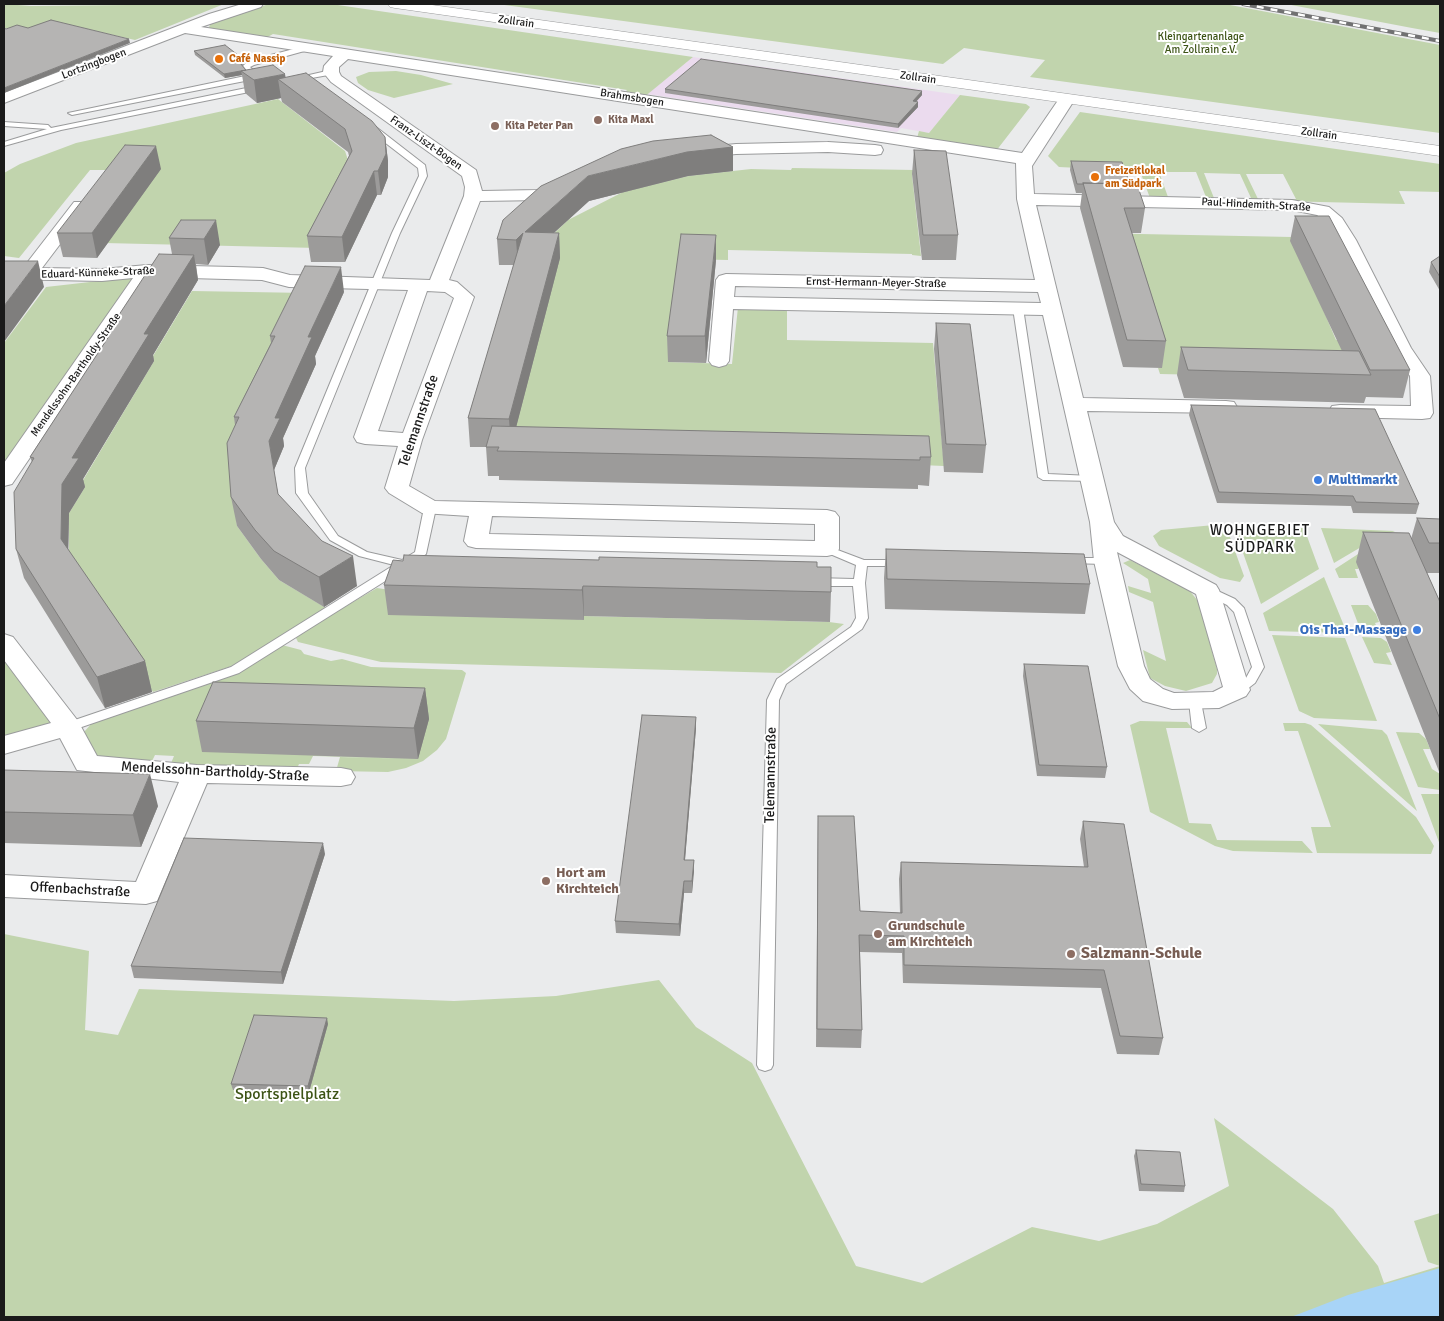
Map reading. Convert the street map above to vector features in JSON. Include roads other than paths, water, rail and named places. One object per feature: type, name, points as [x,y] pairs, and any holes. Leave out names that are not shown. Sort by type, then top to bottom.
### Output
[{"type":"main road","name":"Zollrain","points":[[395,4],[1070,94],[1440,140]]},
{"type":"main road","name":"Zollrain","points":[[457,4],[1070,94],[1440,151]]},
{"type":"street","name":"Lortzingbogen","points":[[214,18],[239,4]]},
{"type":"street","name":"Lortzingbogen","points":[[4,98],[214,18],[256,4]]},
{"type":"street","name":"Lortzingbogen","points":[[185,29],[344,54]]},
{"type":"street","points":[[330,72],[332,66],[344,54]]},
{"type":"street","name":"Brahmsbogen","points":[[344,54],[1026,159]]},
{"type":"street","name":"Franz-Liszt-Bogen","points":[[330,72],[336,79],[470,174],[474,187],[473,196]]},
{"type":"street","points":[[1070,94],[1026,159],[1024,166],[1026,199],[1102,522],[1106,561],[1131,666],[1139,683],[1153,695],[1172,701],[1219,700],[1237,690],[1208,590],[1114,541],[1102,522]]},
{"type":"street","points":[[680,155],[736,149],[828,147],[911,151],[919,142]]},
{"type":"street","points":[[411,440],[364,437],[429,285],[473,196],[526,197],[542,195],[576,180]]},
{"type":"street","name":"Eduard-Künneke-Straße","points":[[28,274],[90,193]]},
{"type":"street","name":"Paul-Hindemith-Straße","points":[[1026,199],[1278,204],[1315,208],[1330,216],[1347,240],[1401,348],[1420,376]]},
{"type":"street","name":"Eduard-Künneke-Straße","points":[[4,274],[102,275],[147,270],[263,274],[290,281],[429,285]]},
{"type":"street","name":"Mendelssohn-Bartholdy-Straße","points":[[4,479],[147,270]]},
{"type":"street","name":"Ernst-Hermann-Meyer-Straße","points":[[719,361],[726,280],[1048,286]]},
{"type":"street","name":"Telemannstraße","points":[[429,285],[450,286],[464,297],[411,440],[397,488],[430,508]]},
{"type":"street","name":"Ernst-Hermann-Meyer-Straße","points":[[724,302],[1052,309]]},
{"type":"street","points":[[1315,410],[1422,413],[1420,376]]},
{"type":"street","points":[[1074,404],[1248,408]]},
{"type":"street","points":[[430,508],[482,509],[826,517],[827,549],[476,541],[482,509]]},
{"type":"street","name":"Mendelssohn-Bartholdy-Straße","points":[[4,642],[68,727],[87,764],[197,774],[341,777]]},
{"type":"street","points":[[4,745],[68,727]]},
{"type":"street","name":"Offenbachstraße","points":[[4,886],[146,893],[197,774]]},
{"type":"lane","points":[[72,113],[252,77],[254,75],[246,67],[251,63],[305,48]]},
{"type":"lane","points":[[291,80],[330,72]]},
{"type":"lane","points":[[300,78],[312,87]]},
{"type":"lane","points":[[4,144],[60,128],[273,84]]},
{"type":"lane","points":[[4,124],[60,128]]},
{"type":"lane","points":[[368,125],[422,167],[423,176],[399,226],[300,468],[302,493],[334,538],[363,554],[422,567]]},
{"type":"lane","points":[[1018,308],[1044,477],[1091,479]]},
{"type":"lane","points":[[68,727],[235,670],[420,554],[430,508]]},
{"type":"lane","points":[[827,549],[862,563],[916,563]]},
{"type":"lane","points":[[1059,561],[1106,561]]},
{"type":"lane","name":"Telemannstraße","points":[[765,1065],[773,700],[781,682],[856,629],[862,618],[859,583],[862,563]]},
{"type":"lane","points":[[799,581],[859,583]]},
{"type":"lane","points":[[1195,702],[1200,728]]},
{"type":"water","points":[[1440,1268],[1440,1317],[1291,1317],[1348,1295]]},
{"type":"railway","points":[[1243,4],[1440,41]]},
{"type":"place","name":"Café Nassip","points":[[219,59]]},
{"type":"place","name":"Kita Maxl","points":[[598,120]]},
{"type":"place","name":"Kita Peter Pan","points":[[495,126]]},
{"type":"place","name":"Freizeitlokal am Südpark","points":[[1095,177]]},
{"type":"place","name":"Multimarkt","points":[[1318,480]]},
{"type":"place","name":"Ois Thai-Massage","points":[[1417,630]]},
{"type":"place","name":"Hort am Kirchteich","points":[[546,881]]},
{"type":"place","name":"Grundschule am Kirchteich","points":[[878,934]]},
{"type":"place","name":"Salzmann-Schule","points":[[1071,954]]},
{"type":"district","name":"WOHNGEBIET SÜDPARK","points":[[1260,540]]},
{"type":"park label","name":"Kleingartenanlage Am Zollrain e.V.","points":[[1201,43]]},
{"type":"park label","name":"Sportspielplatz","points":[[287,1095]]}]
